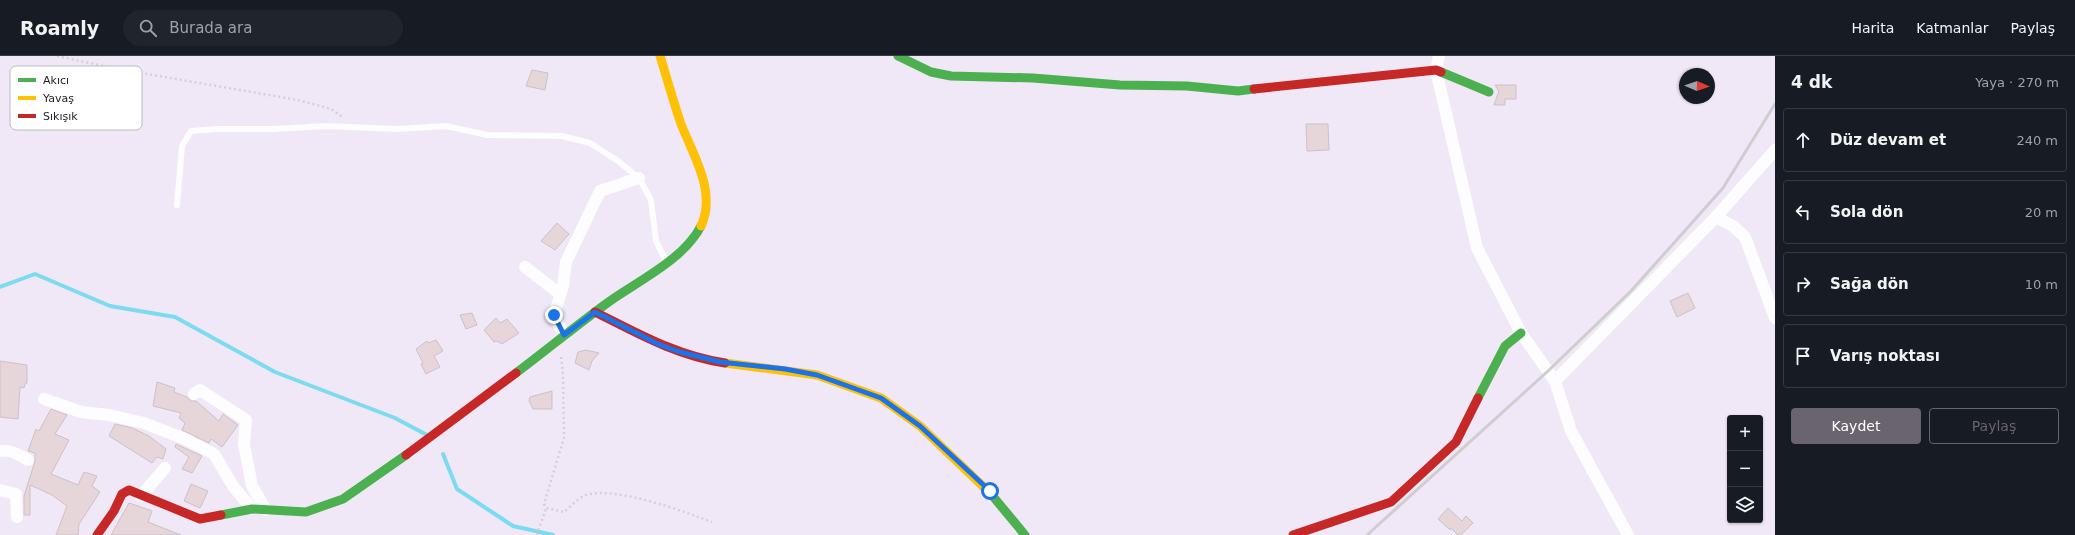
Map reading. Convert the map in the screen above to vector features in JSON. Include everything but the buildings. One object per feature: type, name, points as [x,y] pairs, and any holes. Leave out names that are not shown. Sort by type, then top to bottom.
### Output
[{"type":"street","points":[[97,535],[114,511],[122,494],[129,490],[200,519],[252,509],[306,512],[343,499],[446,427],[595,312],[667,263],[696,235],[706,209],[706,194],[702,175],[681,123],[660,56]]},
{"type":"street","points":[[898,56],[931,72],[951,76],[1033,78],[1120,84],[1187,86],[1238,91],[1436,70],[1489,92]]},
{"type":"street","points":[[1439,56],[1436,70],[1477,248],[1521,333],[1555,381],[1571,431],[1628,535]]},
{"type":"street","points":[[1555,381],[1716,217],[1775,150]]},
{"type":"street","points":[[561,337],[554,315],[560,294],[566,262],[600,191],[639,178]]},
{"type":"street","points":[[1716,217],[1734,226],[1745,237],[1775,318]]},
{"type":"street","points":[[524,267],[560,294]]},
{"type":"street","points":[[595,312],[658,344],[680,352],[720,362],[785,369],[817,375],[881,398],[920,426],[990,491],[1025,535]]},
{"type":"street","points":[[1293,535],[1300,534],[1391,502],[1456,442],[1505,346],[1521,333]]},
{"type":"street","points":[[194,394],[200,390],[246,420],[244,444],[252,486],[266,510]]},
{"type":"street","points":[[44,399],[82,412],[109,415],[144,423],[185,439],[214,454],[234,486],[252,509]]},
{"type":"street","points":[[0,451],[4,450],[19,454],[28,460]]},
{"type":"street","points":[[141,496],[165,468]]},
{"type":"street","points":[[0,490],[16,494],[17,518]]},
{"type":"lane","points":[[177,205],[182,146],[192,131],[327,126],[398,129],[446,126],[488,135],[562,136],[590,143],[618,161],[639,178],[652,200],[656,241],[667,263]]},
{"type":"path","points":[[57,56],[104,66]]},
{"type":"path","points":[[142,73],[298,100],[331,109],[357,127]]},
{"type":"path","points":[[537,535],[546,508],[544,504],[564,438],[561,337]]},
{"type":"path","points":[[546,508],[564,512],[585,495],[608,492],[673,508],[712,522]]},
{"type":"waterway","points":[[0,287],[35,274],[110,306],[175,317],[275,372],[395,418],[427,435]]},
{"type":"waterway","points":[[443,454],[457,489],[513,526],[553,535]]},
{"type":"railway","points":[[1367,535],[1548,371],[1631,291],[1723,188],[1775,104]]},
{"type":"traffic: fast","points":[[898,56],[931,72],[951,76],[1033,78],[1120,85],[1187,86],[1238,91],[1254,89]]},
{"type":"traffic: fast","points":[[1441,72],[1489,92]]},
{"type":"traffic: fast","points":[[516,373],[610,301],[673,259],[684,249],[701,226]]},
{"type":"traffic: fast","points":[[1478,398],[1505,346],[1521,333]]},
{"type":"traffic: fast","points":[[221,515],[252,509],[306,512],[343,499],[406,455]]},
{"type":"traffic: fast","points":[[991,494],[1025,535]]},
{"type":"traffic: slow","points":[[660,56],[681,124],[702,174],[706,200],[705,213],[701,226]]},
{"type":"traffic: slow","points":[[725,363],[817,375],[881,398],[920,426],[991,494]]},
{"type":"traffic: jam","points":[[1254,89],[1436,70],[1441,72]]},
{"type":"traffic: jam","points":[[595,312],[658,343],[690,355],[725,363]]},
{"type":"traffic: jam","points":[[406,455],[516,373]]},
{"type":"traffic: jam","points":[[1293,535],[1391,502],[1456,442],[1478,398]]},
{"type":"traffic: jam","points":[[97,535],[114,511],[122,494],[129,490],[200,519],[221,515]]},
{"type":"route","points":[[554,315],[564,335],[595,312],[658,344],[680,352],[720,362],[785,369],[817,375],[873,394],[890,403],[912,419],[990,491]]}]
